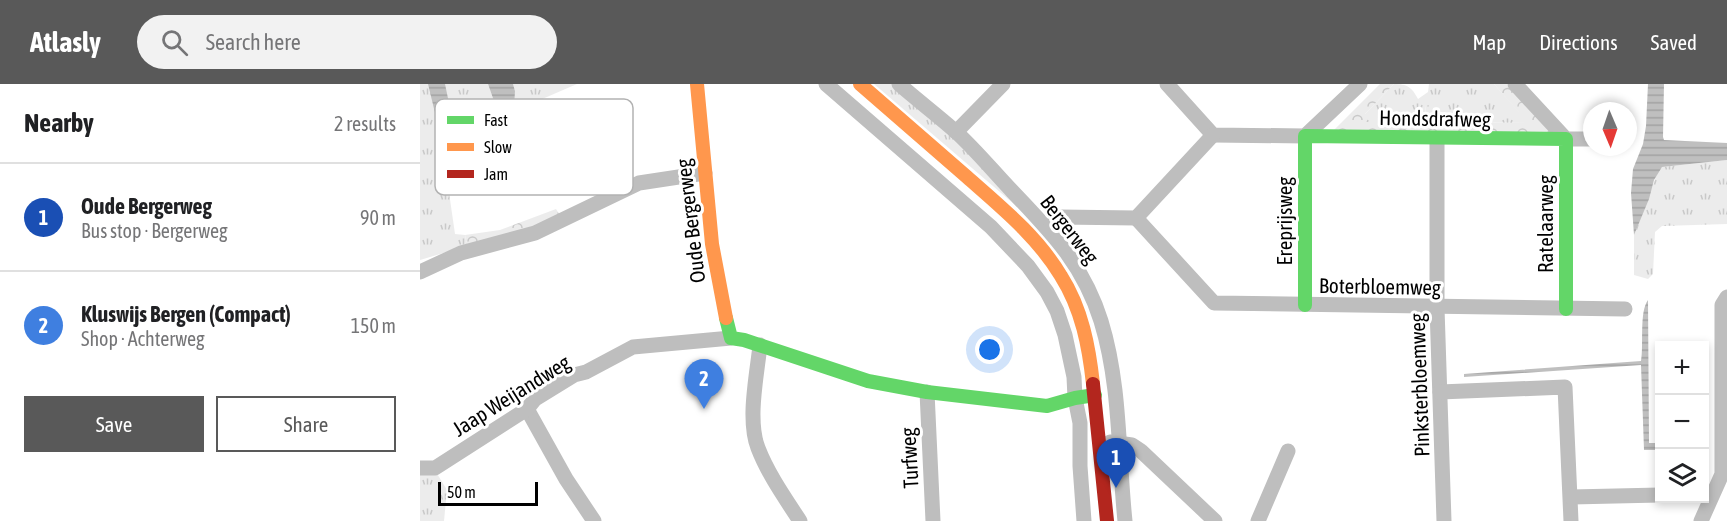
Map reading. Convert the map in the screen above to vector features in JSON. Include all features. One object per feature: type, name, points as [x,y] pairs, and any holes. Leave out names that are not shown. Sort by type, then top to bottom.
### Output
[{"type":"street","name":"Oude Bergerweg","points":[[697,84],[707,205],[722,305],[731,338]]},
{"type":"street","points":[[826,84],[991,227],[1038,278],[1057,311],[1074,376],[1080,423],[1084,521]]},
{"type":"street","name":"Bergerweg","points":[[860,84],[1013,218],[1053,261],[1068,288],[1087,336],[1107,521]]},
{"type":"street","name":"Bergerweg","points":[[899,84],[956,132],[1049,230],[1074,260],[1098,314],[1109,356],[1118,419],[1120,481],[1125,521]]},
{"type":"street","points":[[956,132],[1003,84]]},
{"type":"street","points":[[1167,84],[1213,135],[1305,136],[1360,84]]},
{"type":"street","points":[[1515,84],[1566,140],[1583,139]]},
{"type":"street","points":[[1049,230],[1060,217],[1136,218],[1213,135]]},
{"type":"street","name":"Hondsdrafweg","points":[[1305,136],[1437,140],[1566,140]]},
{"type":"street","name":"Ereprijsweg","points":[[1305,136],[1305,305]]},
{"type":"street","name":"Pinksterbloemweg","points":[[1437,140],[1437,308],[1444,521]]},
{"type":"street","name":"Ratelaarweg","points":[[1566,140],[1566,309]]},
{"type":"street","points":[[633,186],[705,173]]},
{"type":"street","points":[[420,272],[461,253],[535,233],[614,195]]},
{"type":"street","name":"Boterbloemweg","points":[[1136,218],[1214,303],[1625,309]]},
{"type":"street","points":[[1709,493],[1722,474],[1722,305],[1727,297]]},
{"type":"street","points":[[731,338],[760,345],[868,381],[927,392],[1047,406],[1095,395]]},
{"type":"street","name":"Jaap Weijandweg","points":[[420,468],[435,468],[527,409],[534,399],[574,375],[586,372],[633,347],[731,338]]},
{"type":"street","points":[[760,345],[753,417],[757,446],[778,488],[800,521]]},
{"type":"street","points":[[1440,392],[1565,387],[1571,521]]},
{"type":"street","name":"Turfweg","points":[[927,392],[933,521]]},
{"type":"street","points":[[527,409],[566,479],[594,521]]},
{"type":"street","points":[[1100,441],[1132,445],[1141,451],[1215,521]]},
{"type":"street","points":[[1258,521],[1288,451]]},
{"type":"street","points":[[1081,481],[1101,458]]},
{"type":"street","points":[[1570,497],[1655,495]]},
{"type":"street","points":[[1701,521],[1706,503]]},
{"type":"green space","points":[[420,84],[488,84],[493,99],[435,99],[435,195],[449,195],[455,234],[465,235],[467,246],[420,260]]},
{"type":"green space","points":[[513,84],[577,84],[542,99],[513,99],[515,91]]},
{"type":"green space","points":[[874,84],[893,84],[958,142],[1021,210]]},
{"type":"green space","points":[[1380,84],[1394,84],[1365,114],[1365,122],[1424,122],[1426,105],[1434,106],[1438,122],[1528,123],[1494,84],[1507,84],[1552,134],[1332,132]]},
{"type":"green space","points":[[1394,84],[1409,87],[1418,99],[1428,92],[1429,84],[1494,84],[1529,123],[1438,122],[1426,105],[1424,122],[1365,122],[1365,114]]},
{"type":"green space","points":[[1727,160],[1727,224],[1662,226],[1655,232],[1653,274],[1648,279],[1634,275],[1634,235],[1658,171],[1662,167]]},
{"type":"green space","points":[[556,209],[561,217],[467,246],[465,235],[500,230]]},
{"type":"green space","points":[[436,472],[447,490],[444,521],[420,521],[420,473]]},
{"type":"shaded area","points":[[428,84],[445,84],[448,99],[435,99],[435,113]]},
{"type":"shaded area","points":[[488,84],[513,84],[515,99],[493,99]]},
{"type":"shaded area","points":[[1648,84],[1664,84],[1664,140],[1727,143],[1727,160],[1662,167],[1654,180],[1634,235],[1631,193],[1633,169],[1643,144]]},
{"type":"shaded area","points":[[1648,300],[1649,443],[1655,443],[1655,450],[1644,450],[1641,365],[1464,377],[1464,374],[1641,361],[1645,305]]},
{"type":"traffic: fast","points":[[1305,305],[1305,136],[1566,139],[1566,309]]},
{"type":"traffic: fast","points":[[726,318],[731,338],[744,340],[868,381],[927,392],[1047,406],[1095,395]]},
{"type":"traffic: slow","points":[[697,84],[712,244],[726,318]]},
{"type":"traffic: slow","points":[[860,84],[1005,211],[1041,248],[1061,276],[1079,315],[1087,342],[1093,384]]},
{"type":"traffic: jam","points":[[1093,384],[1107,521]]},
{"type":"place","name":"Kluswijs Bergen (Compact)","points":[[704,409]]},
{"type":"place","name":"Oude Bergerweg","points":[[1116,488]]}]
